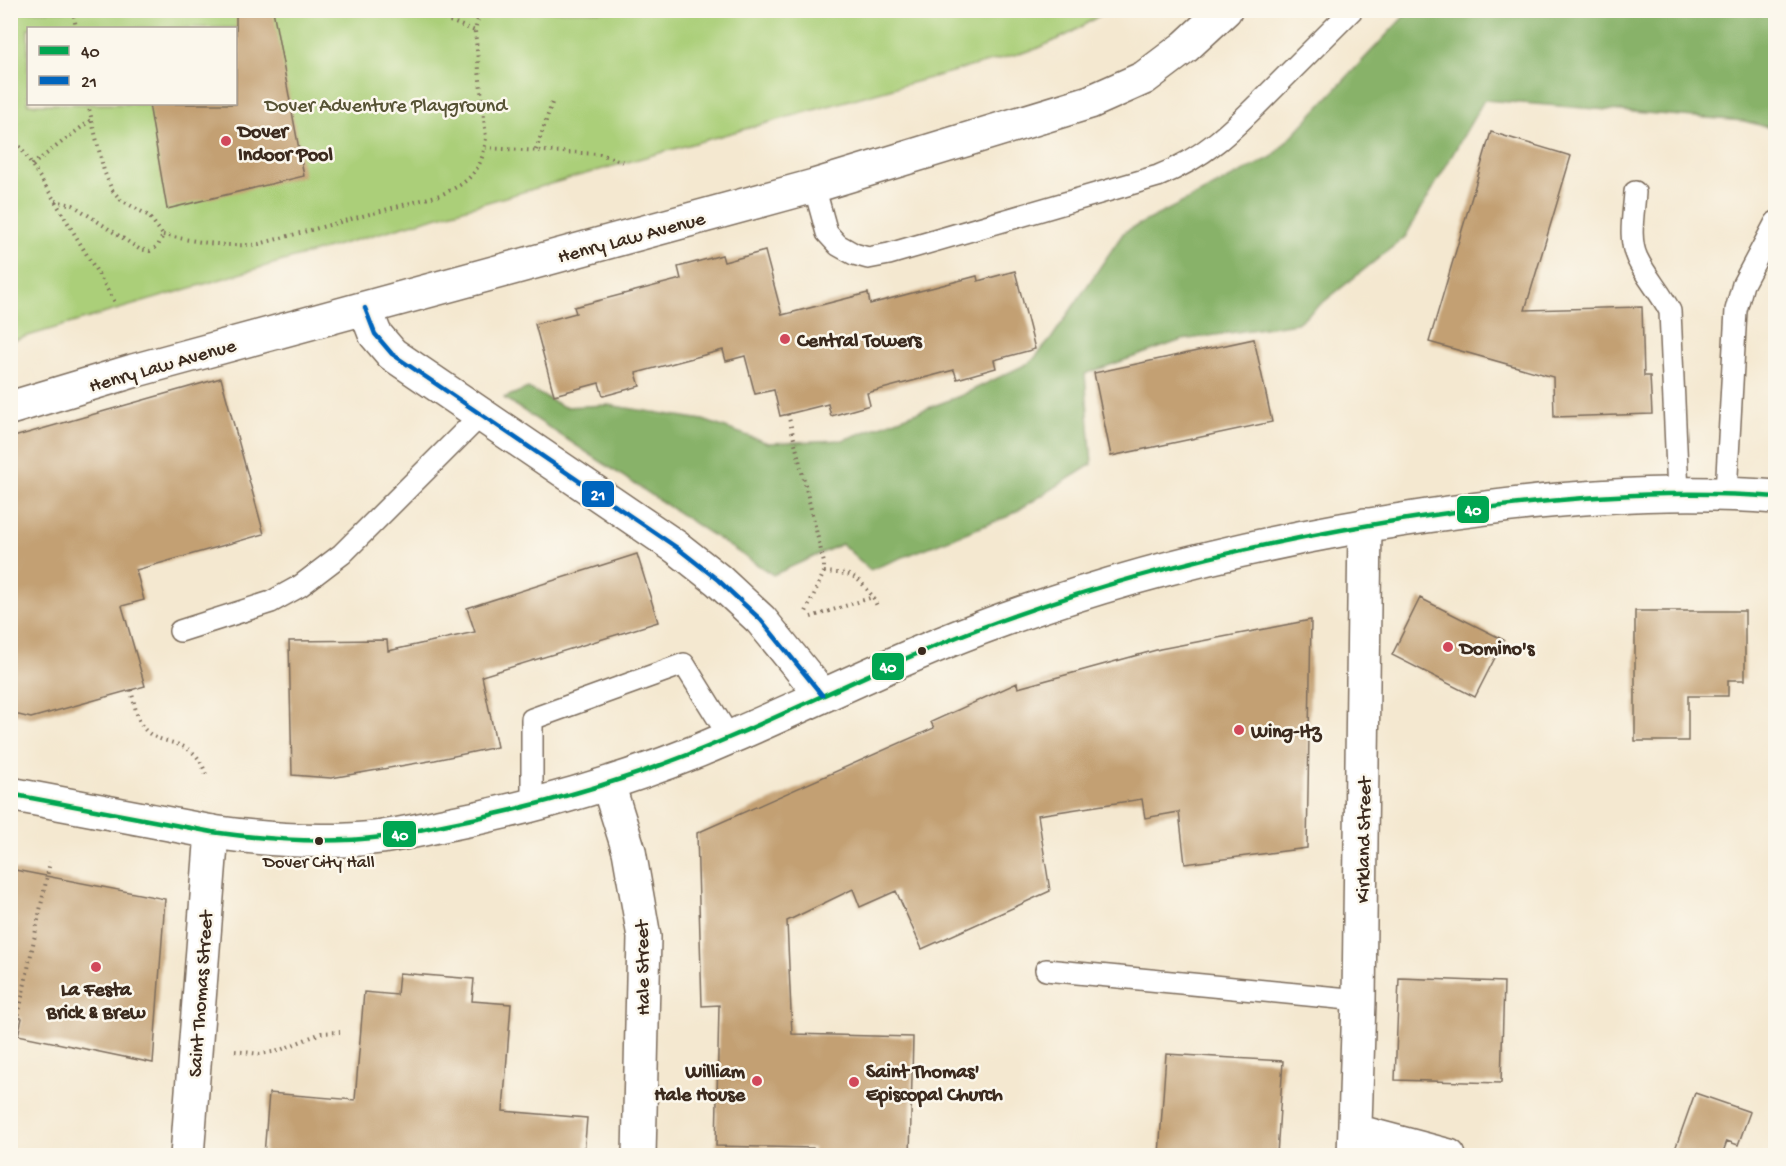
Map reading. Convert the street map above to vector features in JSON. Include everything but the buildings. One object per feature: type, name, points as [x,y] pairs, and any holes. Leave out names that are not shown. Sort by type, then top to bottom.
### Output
[{"type":"street","name":"Henry Law Avenue","points":[[10,408],[133,371],[814,186],[1090,102],[1144,78],[1185,47],[1226,10]]},
{"type":"street","points":[[365,308],[375,334],[392,354],[676,547],[718,580],[761,620],[822,695]]},
{"type":"street","points":[[12,795],[212,832],[288,840],[382,837],[492,816],[608,784],[730,738],[886,666],[999,621],[1107,584],[1215,555],[1365,525],[1483,507],[1587,497],[1678,493],[1726,493],[1776,497]]},
{"type":"street","name":"Kirkland Street","points":[[1354,1143],[1359,1000],[1365,525]]},
{"type":"street","name":"Hale Street","points":[[608,784],[628,851],[644,937],[639,1155]]},
{"type":"street","name":"Saint Thomas Street","points":[[187,1155],[212,832]]},
{"type":"street","points":[[1354,1143],[1449,1155]]},
{"type":"lane","points":[[814,186],[827,233],[838,245],[854,254],[868,258],[889,254],[1158,176],[1179,168],[1202,155],[1226,135],[1352,10]]},
{"type":"lane","points":[[1635,192],[1633,243],[1636,257],[1671,311],[1678,493]]},
{"type":"lane","points":[[1726,493],[1736,310],[1743,284],[1776,222]]},
{"type":"lane","points":[[180,631],[271,602],[300,586],[342,554],[481,415]]},
{"type":"lane","points":[[532,805],[532,719],[684,664],[730,738]]},
{"type":"lane","points":[[1046,970],[1359,1000]]},
{"type":"path","points":[[73,10],[76,27]]},
{"type":"path","points":[[422,10],[475,31]]},
{"type":"path","points":[[88,105],[104,171],[112,190],[122,200],[149,216],[163,235],[239,247],[297,235],[440,195],[456,188],[480,166],[485,154],[486,138],[475,31],[480,10]]},
{"type":"path","points":[[536,150],[554,100]]},
{"type":"path","points":[[32,165],[91,120]]},
{"type":"path","points":[[10,131],[116,304]]},
{"type":"path","points":[[485,148],[600,153],[624,162]]},
{"type":"path","points":[[55,201],[73,205],[139,249],[150,251],[158,246],[163,235]]},
{"type":"path","points":[[788,414],[824,563],[824,572],[806,613],[812,617],[873,597]]},
{"type":"path","points":[[824,572],[851,574],[862,582],[878,608]]},
{"type":"path","points":[[131,690],[142,726],[153,735],[192,751],[202,762],[206,775]]},
{"type":"path","points":[[10,1056],[50,862]]},
{"type":"path","points":[[231,1050],[260,1054],[278,1051],[321,1033],[340,1032]]},
{"type":"green space","name":"Dover Adventure Playground","points":[[11,11],[1107,11],[1069,34],[1036,49],[266,266],[11,341]]},
{"type":"green space","points":[[1409,11],[1775,11],[1775,129],[1744,121],[1484,100],[1405,237],[1297,323],[1182,340],[1085,374],[1092,464],[1009,516],[870,570],[842,544],[773,575],[504,398],[528,388],[564,407],[608,405],[703,420],[768,443],[843,440],[960,396],[1031,362],[1051,339],[1124,232],[1272,157]]},
{"type":"transit line","name":"21","points":[[365,308],[375,334],[392,354],[676,547],[718,580],[761,620],[822,695]]},
{"type":"transit line","name":"40","points":[[10,794],[233,835],[318,841],[389,836],[513,810],[662,765],[733,736],[900,661],[1002,620],[1106,586],[1212,557],[1373,524],[1558,500],[1688,494],[1776,497]]},
{"type":"place","name":"Dover Indoor Pool","points":[[226,141]]},
{"type":"place","name":"Central Towers","points":[[785,339]]},
{"type":"place","name":"Domino's","points":[[1448,647]]},
{"type":"place","name":"Wing-Itz","points":[[1239,730]]},
{"type":"place","name":"Dover City Hall","points":[[319,841]]},
{"type":"place","name":"La Festa Brick & Brew","points":[[96,967]]},
{"type":"place","name":"William Hale House","points":[[757,1081]]},
{"type":"place","name":"Saint Thomas' Episcopal Church","points":[[854,1082]]}]
